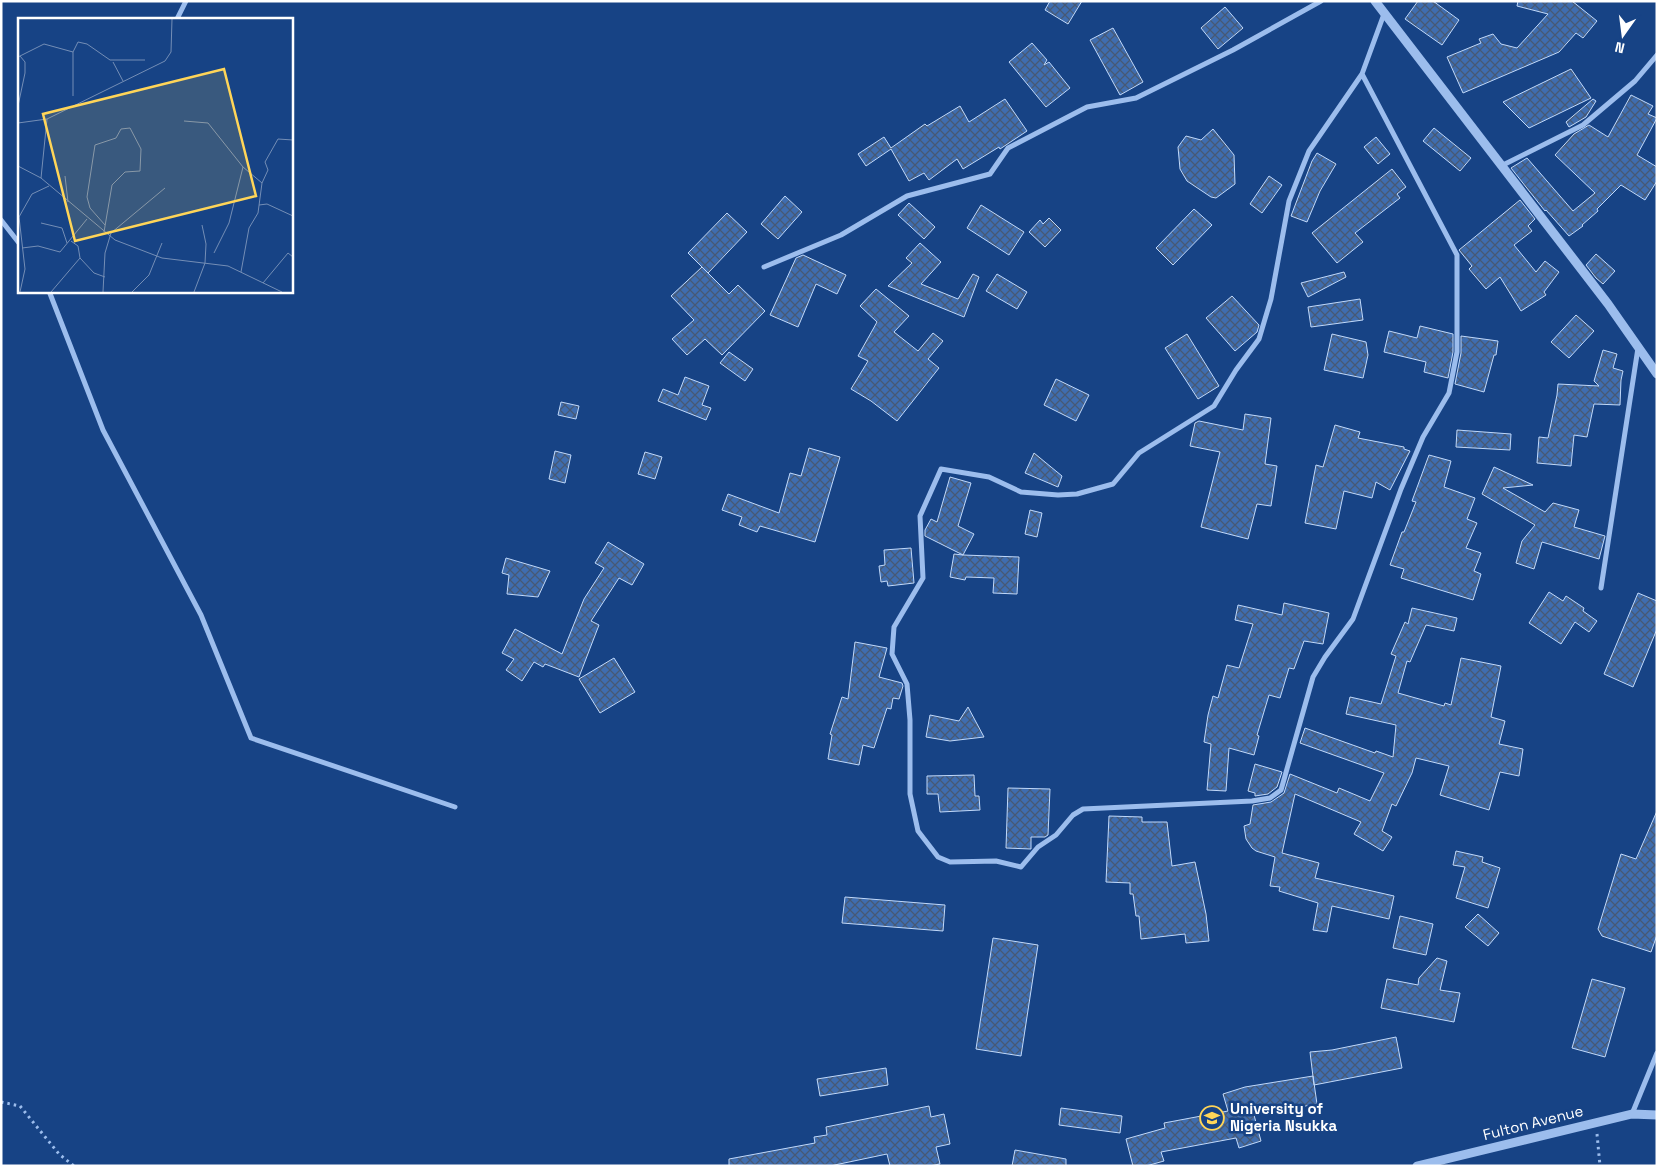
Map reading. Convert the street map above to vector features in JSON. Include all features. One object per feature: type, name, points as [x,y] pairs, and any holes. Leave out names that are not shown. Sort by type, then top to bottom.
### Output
[{"type":"street","points":[[178,18],[186,1]]},
{"type":"street","points":[[764,267],[841,235],[907,196],[990,174],[1008,148],[1087,107],[1136,98],[1233,50],[1321,1]]},
{"type":"street","points":[[1375,1],[1608,304],[1657,374]]},
{"type":"street","points":[[1362,74],[1457,255],[1458,313],[1456,352],[1449,394],[1423,438],[1401,489],[1353,620],[1325,657],[1314,677],[1281,790],[1270,798],[1252,801],[1084,808],[1073,815],[1056,835],[1038,848],[1021,867],[996,861],[950,862],[938,857],[918,831],[910,794],[910,720],[906,684],[892,654],[894,628],[923,578],[920,516],[941,469],[989,477],[1022,492],[1058,495],[1077,494],[1113,484],[1139,453],[1214,406],[1236,370],[1259,339],[1271,299],[1289,201],[1308,151],[1362,74],[1384,14]]},
{"type":"street","points":[[1501,166],[1583,125],[1635,81],[1657,55]]},
{"type":"street","points":[[1,220],[18,242]]},
{"type":"street","points":[[49,292],[103,430],[201,615],[251,738],[455,807]]},
{"type":"street","points":[[1602,588],[1638,347]]},
{"type":"street","points":[[1632,1114],[1657,1052]]},
{"type":"street","name":"Fulton Avenue","points":[[1417,1166],[1632,1114],[1657,1115]]},
{"type":"path","points":[[1,1102],[20,1106],[59,1154],[74,1166]]},
{"type":"path","points":[[1596,1122],[1600,1166]]},
{"type":"building","points":[[1050,1],[1082,1],[1068,24],[1045,10]]},
{"type":"building","points":[[1418,1],[1433,1],[1459,20],[1442,45],[1405,19]]},
{"type":"building","points":[[1518,1],[1572,1],[1597,21],[1583,38],[1576,33],[1559,52],[1463,93],[1447,57],[1481,43],[1479,39],[1493,34],[1501,44],[1517,48],[1548,14],[1517,6]]},
{"type":"building","points":[[1225,7],[1243,28],[1218,49],[1201,28]]},
{"type":"building","points":[[1113,28],[1143,82],[1120,95],[1090,40]]},
{"type":"building","points":[[1032,43],[1047,60],[1044,65],[1049,62],[1070,88],[1046,107],[1009,62]]},
{"type":"building","points":[[1571,69],[1591,98],[1529,128],[1503,102]]},
{"type":"building","points":[[1631,95],[1653,106],[1648,114],[1657,118],[1637,155],[1657,167],[1657,181],[1645,200],[1621,185],[1583,226],[1569,236],[1545,211],[1511,168],[1527,158],[1573,211],[1595,193],[1555,155],[1574,134],[1589,125],[1608,137]]},
{"type":"building","points":[[1005,99],[1027,131],[1000,149],[999,147],[963,169],[957,159],[929,180],[924,173],[909,181],[891,149],[866,166],[858,154],[884,137],[891,148],[925,124],[927,126],[960,106],[969,122]]},
{"type":"building","points":[[1593,99],[1596,101],[1586,117],[1569,127],[1566,122]]},
{"type":"building","points":[[1434,128],[1471,158],[1460,171],[1423,141]]},
{"type":"building","points":[[1213,129],[1234,155],[1235,184],[1216,198],[1211,197],[1187,181],[1180,169],[1178,147],[1186,136],[1201,140]]},
{"type":"building","points":[[1376,137],[1390,154],[1378,164],[1364,147]]},
{"type":"building","points":[[1317,153],[1336,164],[1320,191],[1307,222],[1291,216],[1312,161]]},
{"type":"building","points":[[1392,169],[1406,187],[1397,194],[1400,198],[1355,233],[1363,242],[1337,263],[1312,233]]},
{"type":"building","points":[[1269,176],[1282,185],[1262,213],[1250,204]]},
{"type":"building","points":[[785,196],[802,212],[778,239],[761,224]]},
{"type":"building","points":[[1520,200],[1535,219],[1528,226],[1532,231],[1514,245],[1536,272],[1545,261],[1559,272],[1544,292],[1546,295],[1521,311],[1500,277],[1486,289],[1469,269],[1472,266],[1459,250]]},
{"type":"building","points":[[909,203],[935,227],[924,239],[898,215]]},
{"type":"building","points":[[981,205],[1024,232],[1009,255],[967,228]]},
{"type":"building","points":[[1194,209],[1212,225],[1173,265],[1156,248]]},
{"type":"building","points":[[727,213],[747,232],[708,273],[688,253]]},
{"type":"building","points":[[1049,218],[1061,230],[1045,247],[1029,232],[1040,220],[1043,224]]},
{"type":"building","points":[[920,243],[941,262],[921,284],[958,299],[973,274],[979,277],[964,317],[888,286],[912,263],[906,258]]},
{"type":"building","points":[[1596,254],[1615,271],[1603,284],[1586,265]]},
{"type":"building","points":[[803,255],[846,275],[837,294],[816,284],[798,327],[770,315],[796,258]]},
{"type":"building","points":[[702,267],[729,294],[738,285],[765,311],[722,355],[705,339],[687,355],[672,339],[694,320],[671,296]]},
{"type":"building","points":[[1344,272],[1346,277],[1308,297],[1301,283]]},
{"type":"building","points":[[997,274],[1027,292],[1017,309],[986,291]]},
{"type":"building","points":[[876,289],[909,316],[894,332],[918,351],[933,333],[943,341],[928,359],[939,368],[897,421],[871,401],[851,389],[868,361],[858,356],[877,322],[860,306]]},
{"type":"building","points":[[1232,296],[1259,325],[1257,332],[1235,351],[1206,318]]},
{"type":"building","points":[[1360,299],[1363,320],[1311,327],[1308,307]]},
{"type":"building","points":[[1576,315],[1594,331],[1569,358],[1551,342]]},
{"type":"building","points":[[1420,326],[1453,334],[1453,352],[1448,378],[1424,372],[1426,362],[1384,352],[1389,331],[1417,338]]},
{"type":"building","points":[[1187,334],[1219,386],[1198,399],[1165,348]]},
{"type":"building","points":[[1332,334],[1366,342],[1368,355],[1363,378],[1324,370]]},
{"type":"building","points":[[1461,336],[1498,341],[1496,355],[1494,355],[1484,392],[1455,384],[1461,353]]},
{"type":"building","points":[[1603,350],[1617,354],[1613,368],[1623,371],[1620,405],[1594,404],[1587,437],[1574,435],[1571,466],[1537,463],[1539,437],[1548,438],[1558,384],[1599,386],[1594,381]]},
{"type":"building","points":[[729,352],[753,369],[745,381],[720,363]]},
{"type":"building","points":[[685,377],[709,386],[702,405],[711,408],[706,420],[658,401],[663,389],[678,395]]},
{"type":"building","points":[[1056,379],[1089,395],[1076,421],[1044,405]]},
{"type":"building","points":[[561,402],[579,406],[576,419],[558,415]]},
{"type":"building","points":[[1245,414],[1271,418],[1265,464],[1277,466],[1271,506],[1257,504],[1248,539],[1201,527],[1220,452],[1190,446],[1195,423],[1199,421],[1243,430]]},
{"type":"building","points":[[1335,425],[1360,432],[1358,438],[1404,447],[1404,449],[1410,451],[1390,490],[1376,482],[1372,498],[1344,491],[1336,529],[1305,523],[1316,465],[1323,467]]},
{"type":"building","points":[[1457,430],[1511,434],[1510,450],[1456,447]]},
{"type":"building","points":[[809,448],[840,457],[815,542],[760,526],[757,532],[739,525],[742,517],[722,510],[728,494],[779,513],[790,473],[801,476]]},
{"type":"building","points":[[555,451],[571,455],[565,483],[549,479]]},
{"type":"building","points":[[645,452],[662,457],[655,479],[638,474]]},
{"type":"building","points":[[1034,453],[1062,476],[1058,487],[1025,473]]},
{"type":"building","points":[[1429,455],[1451,461],[1444,487],[1475,498],[1467,519],[1477,523],[1466,548],[1481,553],[1474,571],[1481,574],[1473,600],[1401,578],[1404,569],[1390,565],[1416,502],[1412,501]]},
{"type":"building","points":[[1494,467],[1533,485],[1503,488],[1545,512],[1553,503],[1579,510],[1574,527],[1605,536],[1599,559],[1542,542],[1534,569],[1516,563],[1522,541],[1535,525],[1482,494]]},
{"type":"building","points":[[950,477],[971,483],[958,526],[974,534],[963,555],[925,536],[925,530],[931,519],[937,522]]},
{"type":"building","points":[[1030,510],[1042,513],[1037,537],[1025,534]]},
{"type":"building","points":[[608,542],[644,564],[632,585],[619,578],[591,621],[599,625],[579,677],[545,664],[543,667],[534,662],[522,681],[506,670],[514,659],[502,653],[515,629],[562,654],[584,599],[604,568],[595,563]]},
{"type":"building","points":[[911,548],[914,583],[888,586],[887,581],[881,582],[879,566],[885,565],[884,550]]},
{"type":"building","points":[[954,554],[1019,557],[1017,594],[993,593],[994,578],[966,577],[965,580],[950,577]]},
{"type":"building","points":[[506,558],[550,571],[538,597],[507,594],[509,575],[502,573]]},
{"type":"building","points":[[1549,592],[1563,601],[1566,596],[1584,608],[1583,611],[1597,621],[1589,632],[1575,622],[1561,644],[1529,623]]},
{"type":"building","points":[[1638,593],[1657,601],[1657,629],[1633,687],[1604,674]]},
{"type":"building","points":[[1284,603],[1329,613],[1323,644],[1304,641],[1294,669],[1289,668],[1280,698],[1269,695],[1257,735],[1259,736],[1254,755],[1229,748],[1226,791],[1207,790],[1211,744],[1204,742],[1213,696],[1218,698],[1227,665],[1239,668],[1253,624],[1235,620],[1238,605],[1282,615]]},
{"type":"building","points":[[1412,608],[1457,618],[1454,631],[1426,625],[1410,662],[1407,661],[1398,693],[1444,706],[1445,703],[1451,705],[1461,658],[1501,666],[1491,717],[1505,721],[1499,744],[1523,749],[1519,776],[1500,772],[1489,810],[1440,795],[1449,766],[1416,758],[1412,773],[1396,806],[1392,804],[1382,831],[1392,837],[1383,851],[1354,834],[1361,822],[1295,794],[1282,853],[1319,863],[1315,878],[1394,896],[1389,919],[1332,906],[1327,932],[1313,930],[1318,903],[1279,891],[1280,887],[1270,886],[1275,857],[1252,848],[1246,839],[1244,826],[1250,824],[1253,805],[1271,802],[1284,793],[1290,774],[1337,793],[1339,788],[1370,801],[1384,773],[1300,743],[1305,728],[1375,753],[1376,751],[1393,757],[1396,725],[1346,714],[1350,697],[1381,704],[1396,656],[1391,654],[1405,622],[1408,624]]},
{"type":"building","points":[[855,642],[887,648],[879,677],[902,683],[903,686],[899,699],[893,698],[891,709],[887,708],[874,748],[863,745],[859,765],[828,759],[832,735],[830,734],[842,697],[848,699]]},
{"type":"building","points":[[614,658],[635,692],[600,713],[579,679]]},
{"type":"building","points":[[968,707],[984,737],[950,741],[926,737],[930,715],[959,721]]},
{"type":"building","points":[[1255,764],[1282,772],[1277,787],[1268,794],[1255,796],[1255,793],[1248,791]]},
{"type":"building","points":[[974,775],[975,796],[979,796],[980,810],[940,812],[938,794],[927,794],[927,776]]},
{"type":"building","points":[[1008,788],[1050,789],[1048,835],[1045,837],[1031,837],[1031,849],[1006,848]]},
{"type":"building","points":[[1657,811],[1657,935],[1651,952],[1602,936],[1598,929],[1621,854],[1636,859]]},
{"type":"building","points":[[1109,816],[1142,817],[1142,822],[1167,822],[1172,866],[1195,862],[1206,914],[1209,941],[1186,943],[1185,934],[1141,939],[1139,916],[1136,916],[1133,894],[1130,894],[1130,883],[1106,882]]},
{"type":"building","points":[[1456,851],[1483,857],[1482,862],[1500,868],[1488,908],[1456,898],[1465,867],[1453,865]]},
{"type":"building","points":[[845,897],[945,905],[943,931],[842,923]]},
{"type":"building","points":[[1478,914],[1499,933],[1488,946],[1465,927]]},
{"type":"building","points":[[1400,916],[1433,924],[1426,955],[1393,948]]},
{"type":"building","points":[[993,938],[1038,945],[1021,1056],[976,1049]]},
{"type":"building","points":[[1437,958],[1447,961],[1440,990],[1460,993],[1454,1022],[1381,1008],[1387,979],[1418,985],[1419,978]]},
{"type":"building","points":[[1592,979],[1625,988],[1605,1057],[1572,1048]]},
{"type":"building","points":[[1396,1037],[1402,1068],[1314,1085],[1310,1052],[1332,1050]]},
{"type":"building","points":[[886,1068],[888,1085],[820,1096],[817,1079]]},
{"type":"building","points":[[1313,1076],[1317,1104],[1254,1115],[1261,1141],[1239,1148],[1236,1138],[1161,1152],[1164,1161],[1146,1166],[1133,1166],[1126,1139],[1165,1128],[1164,1123],[1228,1111],[1223,1094],[1245,1087]]},
{"type":"building","points":[[929,1106],[931,1117],[944,1114],[950,1144],[936,1147],[940,1164],[929,1166],[890,1166],[887,1154],[830,1166],[729,1166],[729,1159],[815,1143],[814,1137],[827,1135],[826,1127]]},
{"type":"building","points":[[1061,1108],[1122,1116],[1120,1133],[1059,1125]]},
{"type":"building","points":[[1015,1150],[1066,1159],[1066,1166],[1012,1166]]},
{"type":"place","name":"University of Nigeria Nsukka","points":[[1212,1118]]}]
